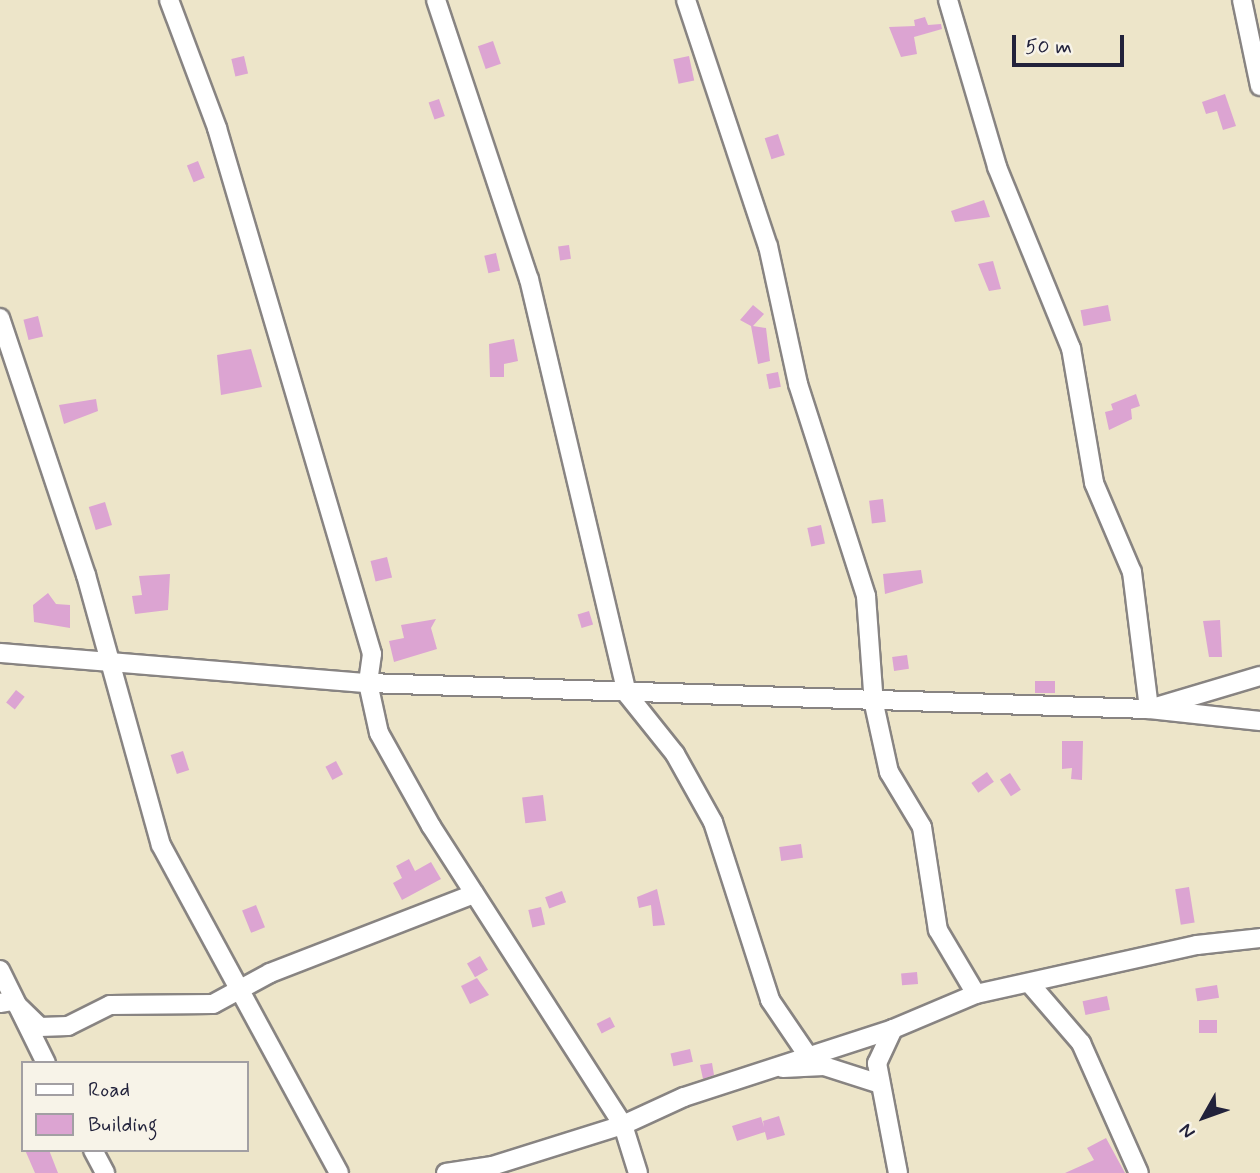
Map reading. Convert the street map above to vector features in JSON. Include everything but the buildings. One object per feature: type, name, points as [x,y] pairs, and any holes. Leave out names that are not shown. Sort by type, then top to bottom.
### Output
[{"type":"street","points":[[169,0],[217,128],[372,654],[368,683],[379,733],[474,894],[623,1125],[638,1173]]},
{"type":"street","points":[[436,0],[529,279],[627,694],[675,754],[713,822],[769,1000],[806,1053]]},
{"type":"street","points":[[686,0],[768,246],[799,384],[862,584],[874,704],[889,772],[922,827],[938,930],[976,994]]},
{"type":"street","points":[[948,0],[997,167],[1071,348],[1094,483],[1132,572],[1149,709]]},
{"type":"street","points":[[1242,0],[1260,86]]},
{"type":"street","points":[[0,318],[110,663],[161,845],[237,994],[339,1173]]},
{"type":"street","points":[[0,653],[368,683],[874,704],[1149,709],[1260,721]]},
{"type":"street","points":[[1149,709],[1260,676]]},
{"type":"street","points":[[7,1002],[40,1027],[68,1026],[110,1005],[213,1004],[237,994],[271,973],[474,894]]},
{"type":"street","points":[[446,1173],[492,1166],[623,1125],[806,1053],[894,1029],[976,994],[1031,985],[1197,945],[1260,937]]},
{"type":"street","points":[[0,970],[7,1002],[45,1061]]},
{"type":"street","points":[[1031,985],[1081,1043],[1139,1173]]},
{"type":"street","points":[[894,1029],[877,1063],[898,1173]]},
{"type":"street","points":[[759,1070],[824,1066],[880,1084]]},
{"type":"street","points":[[94,1152],[105,1173]]}]
